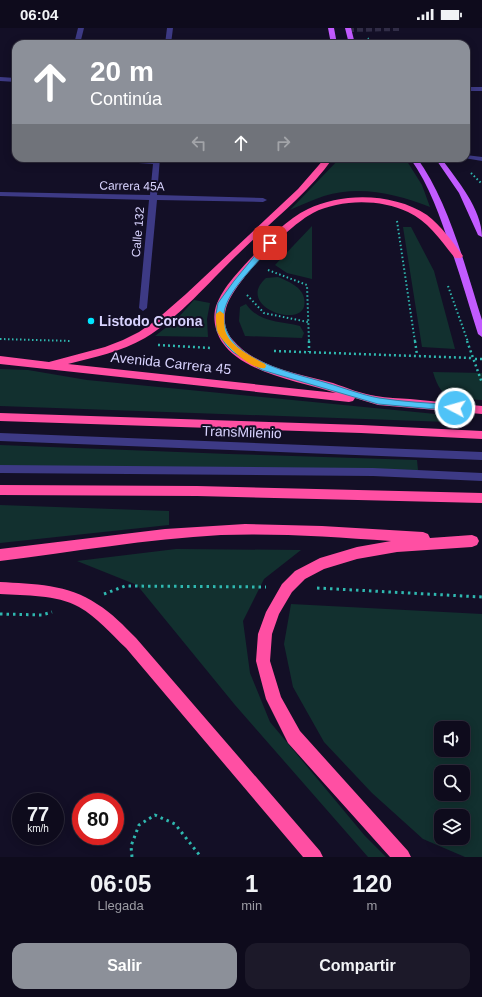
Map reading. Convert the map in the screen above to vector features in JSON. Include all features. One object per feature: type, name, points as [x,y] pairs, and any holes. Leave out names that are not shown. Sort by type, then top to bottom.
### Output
[{"type":"highway","points":[[45,365],[87,356],[117,347],[142,335],[162,321],[315,176],[326,162]]},
{"type":"highway","points":[[378,401],[264,368],[241,354],[229,343],[221,331],[220,314],[222,303],[236,282],[270,243],[295,220],[309,211],[331,203],[346,200],[379,202],[410,210],[423,217],[458,256]]},
{"type":"highway","name":"Avenida Carrera 45","points":[[0,360],[378,401],[482,410]]},
{"type":"highway","points":[[0,417],[360,429],[482,435]]},
{"type":"highway","points":[[0,490],[197,491],[482,498]]},
{"type":"highway","points":[[0,555],[144,537],[221,530],[309,532],[477,541]]},
{"type":"highway","points":[[402,857],[294,737],[274,699],[263,661],[265,634],[273,612],[287,588],[300,575],[320,564],[356,553],[397,546],[477,541]]},
{"type":"highway","points":[[0,588],[62,594],[77,599],[94,610],[114,627],[131,643],[314,857]]},
{"type":"main road","points":[[331,28],[333,40]]},
{"type":"main road","points":[[348,28],[351,40]]},
{"type":"main road","points":[[417,162],[435,194],[458,256],[482,334]]},
{"type":"main road","points":[[441,162],[471,207],[482,235]]},
{"type":"street","points":[[78,40],[81,28]]},
{"type":"street","points":[[168,40],[170,28]]},
{"type":"street","points":[[0,80],[12,80]]},
{"type":"street","points":[[470,89],[482,89]]},
{"type":"street","points":[[470,157],[482,159]]},
{"type":"street","name":"Calle 132","points":[[143,308],[157,162]]},
{"type":"street","name":"Carrera 45A","points":[[0,194],[263,200]]},
{"type":"street","name":"TransMilenio","points":[[0,436],[482,456]]},
{"type":"street","points":[[0,469],[373,472],[482,477]]},
{"type":"path","points":[[397,219],[418,355]]},
{"type":"path","points":[[268,270],[307,285],[309,352]]},
{"type":"path","points":[[448,286],[482,383]]},
{"type":"path","points":[[246,294],[264,313],[308,322]]},
{"type":"path","points":[[475,359],[482,359]]},
{"type":"path","points":[[124,586],[246,587]]},
{"type":"path","points":[[334,589],[482,597]]},
{"type":"path","points":[[0,614],[42,615]]},
{"type":"path","points":[[132,857],[131,846],[139,825],[155,815],[175,824],[202,857]]},
{"type":"green space","points":[[336,162],[408,162],[422,185],[430,207],[405,198],[378,192],[351,191],[324,196],[290,210]]},
{"type":"green space","points":[[312,226],[312,279],[287,273],[275,265]]},
{"type":"green space","points":[[403,227],[411,227],[434,271],[455,349],[422,347]]},
{"type":"green space","points":[[278,277],[294,285],[303,294],[303,308],[297,314],[287,315],[275,312],[265,307],[259,299],[258,289],[266,278]]},
{"type":"green space","points":[[194,300],[210,303],[207,319],[208,337],[155,336],[177,319]]},
{"type":"green space","points":[[246,304],[257,315],[264,318],[300,326],[304,333],[302,338],[245,336],[239,321],[240,307]]},
{"type":"green space","points":[[0,369],[28,370],[87,380],[446,415],[448,422],[0,406]]},
{"type":"green space","points":[[433,372],[482,373],[482,400],[464,400],[450,397],[441,389]]},
{"type":"green space","points":[[0,445],[417,460],[418,470],[0,466]]},
{"type":"green space","points":[[0,505],[169,511],[169,525],[0,543]]},
{"type":"green space","points":[[176,549],[301,550],[264,579],[243,621],[250,673],[270,722],[365,836],[386,857],[368,857],[235,705],[137,585],[77,561]]},
{"type":"green space","points":[[291,604],[482,614],[482,857],[465,857],[437,845],[470,845],[470,809],[434,809],[434,844],[423,839],[372,793],[324,742],[293,687],[284,644]]},
{"type":"tunnel","points":[[348,29],[399,28]]},
{"type":"slow traffic","points":[[220,314],[221,331],[229,343],[241,354],[262,366]]},
{"type":"place","name":"Listodo Corona","points":[[91,321]]},
{"type":"route","points":[[270,243],[236,282],[222,303],[220,314],[221,331],[236,350],[264,368],[378,401],[455,408]]}]
